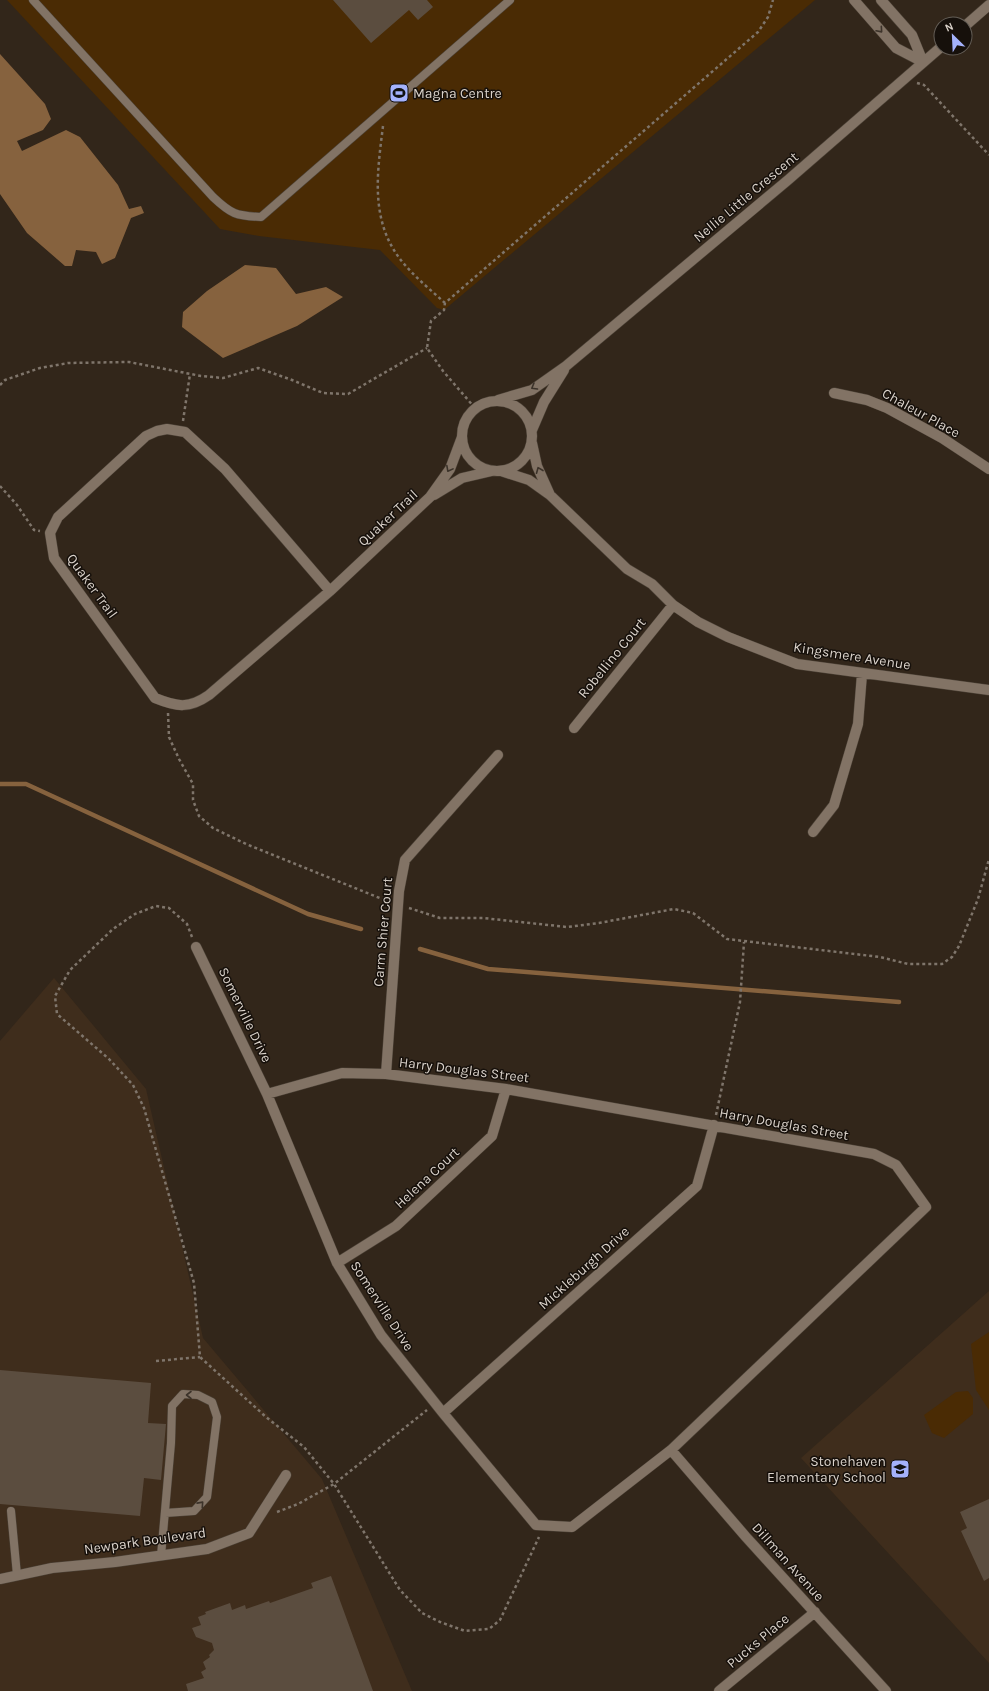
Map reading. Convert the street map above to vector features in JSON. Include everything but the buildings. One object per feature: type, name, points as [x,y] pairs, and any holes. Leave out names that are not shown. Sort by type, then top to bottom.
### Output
[{"type":"street","points":[[854,0],[896,48],[923,62]]},
{"type":"street","points":[[881,0],[912,35],[923,62]]},
{"type":"street","points":[[973,19],[989,5]]},
{"type":"street","name":"Nellie Little Crescent","points":[[498,400],[532,390],[566,366],[788,180],[933,53]]},
{"type":"street","name":"Nellie Little Crescent","points":[[532,430],[544,402],[566,366]]},
{"type":"street","name":"Chaleur Place","points":[[834,393],[867,400],[887,408],[942,438],[989,469]]},
{"type":"street","points":[[498,400],[519,407],[528,417],[532,430],[532,443],[529,451],[522,461],[514,467],[496,471],[480,466],[470,459],[465,450],[462,437],[466,420],[475,408],[485,402],[498,400]]},
{"type":"street","points":[[50,533],[58,517],[138,442],[157,431],[168,429],[181,431],[185,432],[225,469],[330,591]]},
{"type":"street","name":"Quaker Trail","points":[[50,533],[54,558],[156,698],[167,703],[191,705],[199,702],[330,591],[430,497],[450,469],[462,437]]},
{"type":"street","name":"Kingsmere Avenue","points":[[532,443],[537,466],[550,495]]},
{"type":"street","name":"Quaker Trail","points":[[430,497],[462,478],[496,471]]},
{"type":"street","name":"Kingsmere Avenue","points":[[496,471],[529,480],[550,495],[627,569],[652,584],[673,605],[698,622],[728,637],[798,664],[862,674],[989,690]]},
{"type":"street","name":"Robellino Court","points":[[574,728],[673,605]]},
{"type":"street","points":[[813,832],[834,804],[858,724],[862,674]]},
{"type":"street","name":"Carm Shier Court","points":[[386,1074],[399,891],[405,860],[498,755]]},
{"type":"street","name":"Somerville Drive","points":[[196,947],[267,1094],[337,1263],[381,1335],[435,1404],[536,1525],[572,1528],[671,1450]]},
{"type":"street","name":"Harry Douglas Street","points":[[267,1094],[342,1073],[386,1074],[506,1089],[714,1125],[874,1154],[896,1164],[926,1207],[671,1450]]},
{"type":"street","name":"Helena Court","points":[[337,1263],[396,1226],[492,1136],[506,1089]]},
{"type":"street","name":"Mickleburgh Drive","points":[[443,1413],[697,1186],[714,1125]]},
{"type":"street","name":"Dillman Avenue","points":[[671,1450],[886,1691]]},
{"type":"street","name":"Newpark Boulevard","points":[[0,1579],[52,1568],[161,1556],[206,1549],[249,1533],[286,1475]]},
{"type":"street","name":"Pucks Place","points":[[719,1691],[815,1612]]},
{"type":"lane","points":[[32,0],[213,197],[228,211],[242,216],[261,217],[510,0]]},
{"type":"lane","points":[[161,1556],[172,1406],[183,1394],[198,1395],[212,1402],[217,1417],[207,1497],[194,1511],[165,1513]]},
{"type":"lane","points":[[11,1511],[17,1575]]},
{"type":"path","points":[[475,408],[442,371],[427,348],[431,321],[444,310],[445,303],[758,32],[768,17],[773,0]]},
{"type":"path","points":[[905,78],[924,85],[989,154]]},
{"type":"path","points":[[383,126],[378,165],[377,200],[387,237],[405,265],[445,303]]},
{"type":"path","points":[[0,385],[5,380],[40,368],[68,363],[129,362],[190,374],[222,378],[258,368],[323,393],[348,394],[427,348]]},
{"type":"path","points":[[181,431],[190,374]]},
{"type":"path","points":[[0,486],[17,506],[34,530],[50,533]]},
{"type":"path","points":[[167,703],[169,737],[179,759],[194,784],[193,800],[199,816],[213,828],[246,844],[398,905],[440,918],[484,918],[567,927],[599,923],[674,909],[693,913],[727,939],[880,957],[908,964],[942,964],[952,957],[960,946],[978,899],[989,860]]},
{"type":"path","points":[[196,947],[186,924],[169,908],[156,906],[135,914],[113,929],[70,970],[56,996],[57,1014],[109,1059],[133,1085],[144,1108],[194,1284],[200,1358],[266,1417],[304,1446],[334,1484],[400,1590],[422,1613],[440,1622],[464,1631],[489,1629],[500,1620],[544,1526]]},
{"type":"path","points":[[714,1125],[740,1002],[744,942]]},
{"type":"path","points":[[156,1361],[200,1358]]},
{"type":"path","points":[[257,1520],[298,1504],[334,1484],[435,1404]]},
{"type":"shaded area","name":"Magna Centre","points":[[7,0],[815,0],[444,310],[437,308],[380,250],[259,236],[220,229]]},
{"type":"shaded area","points":[[0,54],[45,104],[51,119],[43,130],[17,141],[22,151],[66,130],[80,137],[118,185],[129,209],[141,206],[144,213],[131,218],[115,258],[102,264],[96,252],[76,250],[72,266],[65,266],[27,233],[0,194]]},
{"type":"shaded area","points":[[245,265],[276,268],[296,294],[326,287],[343,297],[297,326],[223,358],[182,327],[183,312],[207,291]]},
{"type":"shaded area","points":[[54,978],[146,1089],[203,1338],[322,1479],[412,1691],[0,1691],[0,1041]]},
{"type":"shaded area","name":"Stonehaven Elementary School","points":[[989,1291],[989,1663],[801,1458]]},
{"type":"shaded area","points":[[989,1332],[989,1410],[976,1390],[971,1344]]},
{"type":"shaded area","points":[[968,1391],[973,1398],[973,1414],[944,1438],[932,1433],[924,1415],[956,1392]]},
{"type":"waterway","points":[[0,784],[26,784],[308,914],[361,929]]},
{"type":"waterway","points":[[420,949],[488,969],[899,1002]]},
{"type":"place","name":"Magna Centre","points":[[399,93]]},
{"type":"place","name":"Stonehaven Elementary School","points":[[900,1469]]}]
